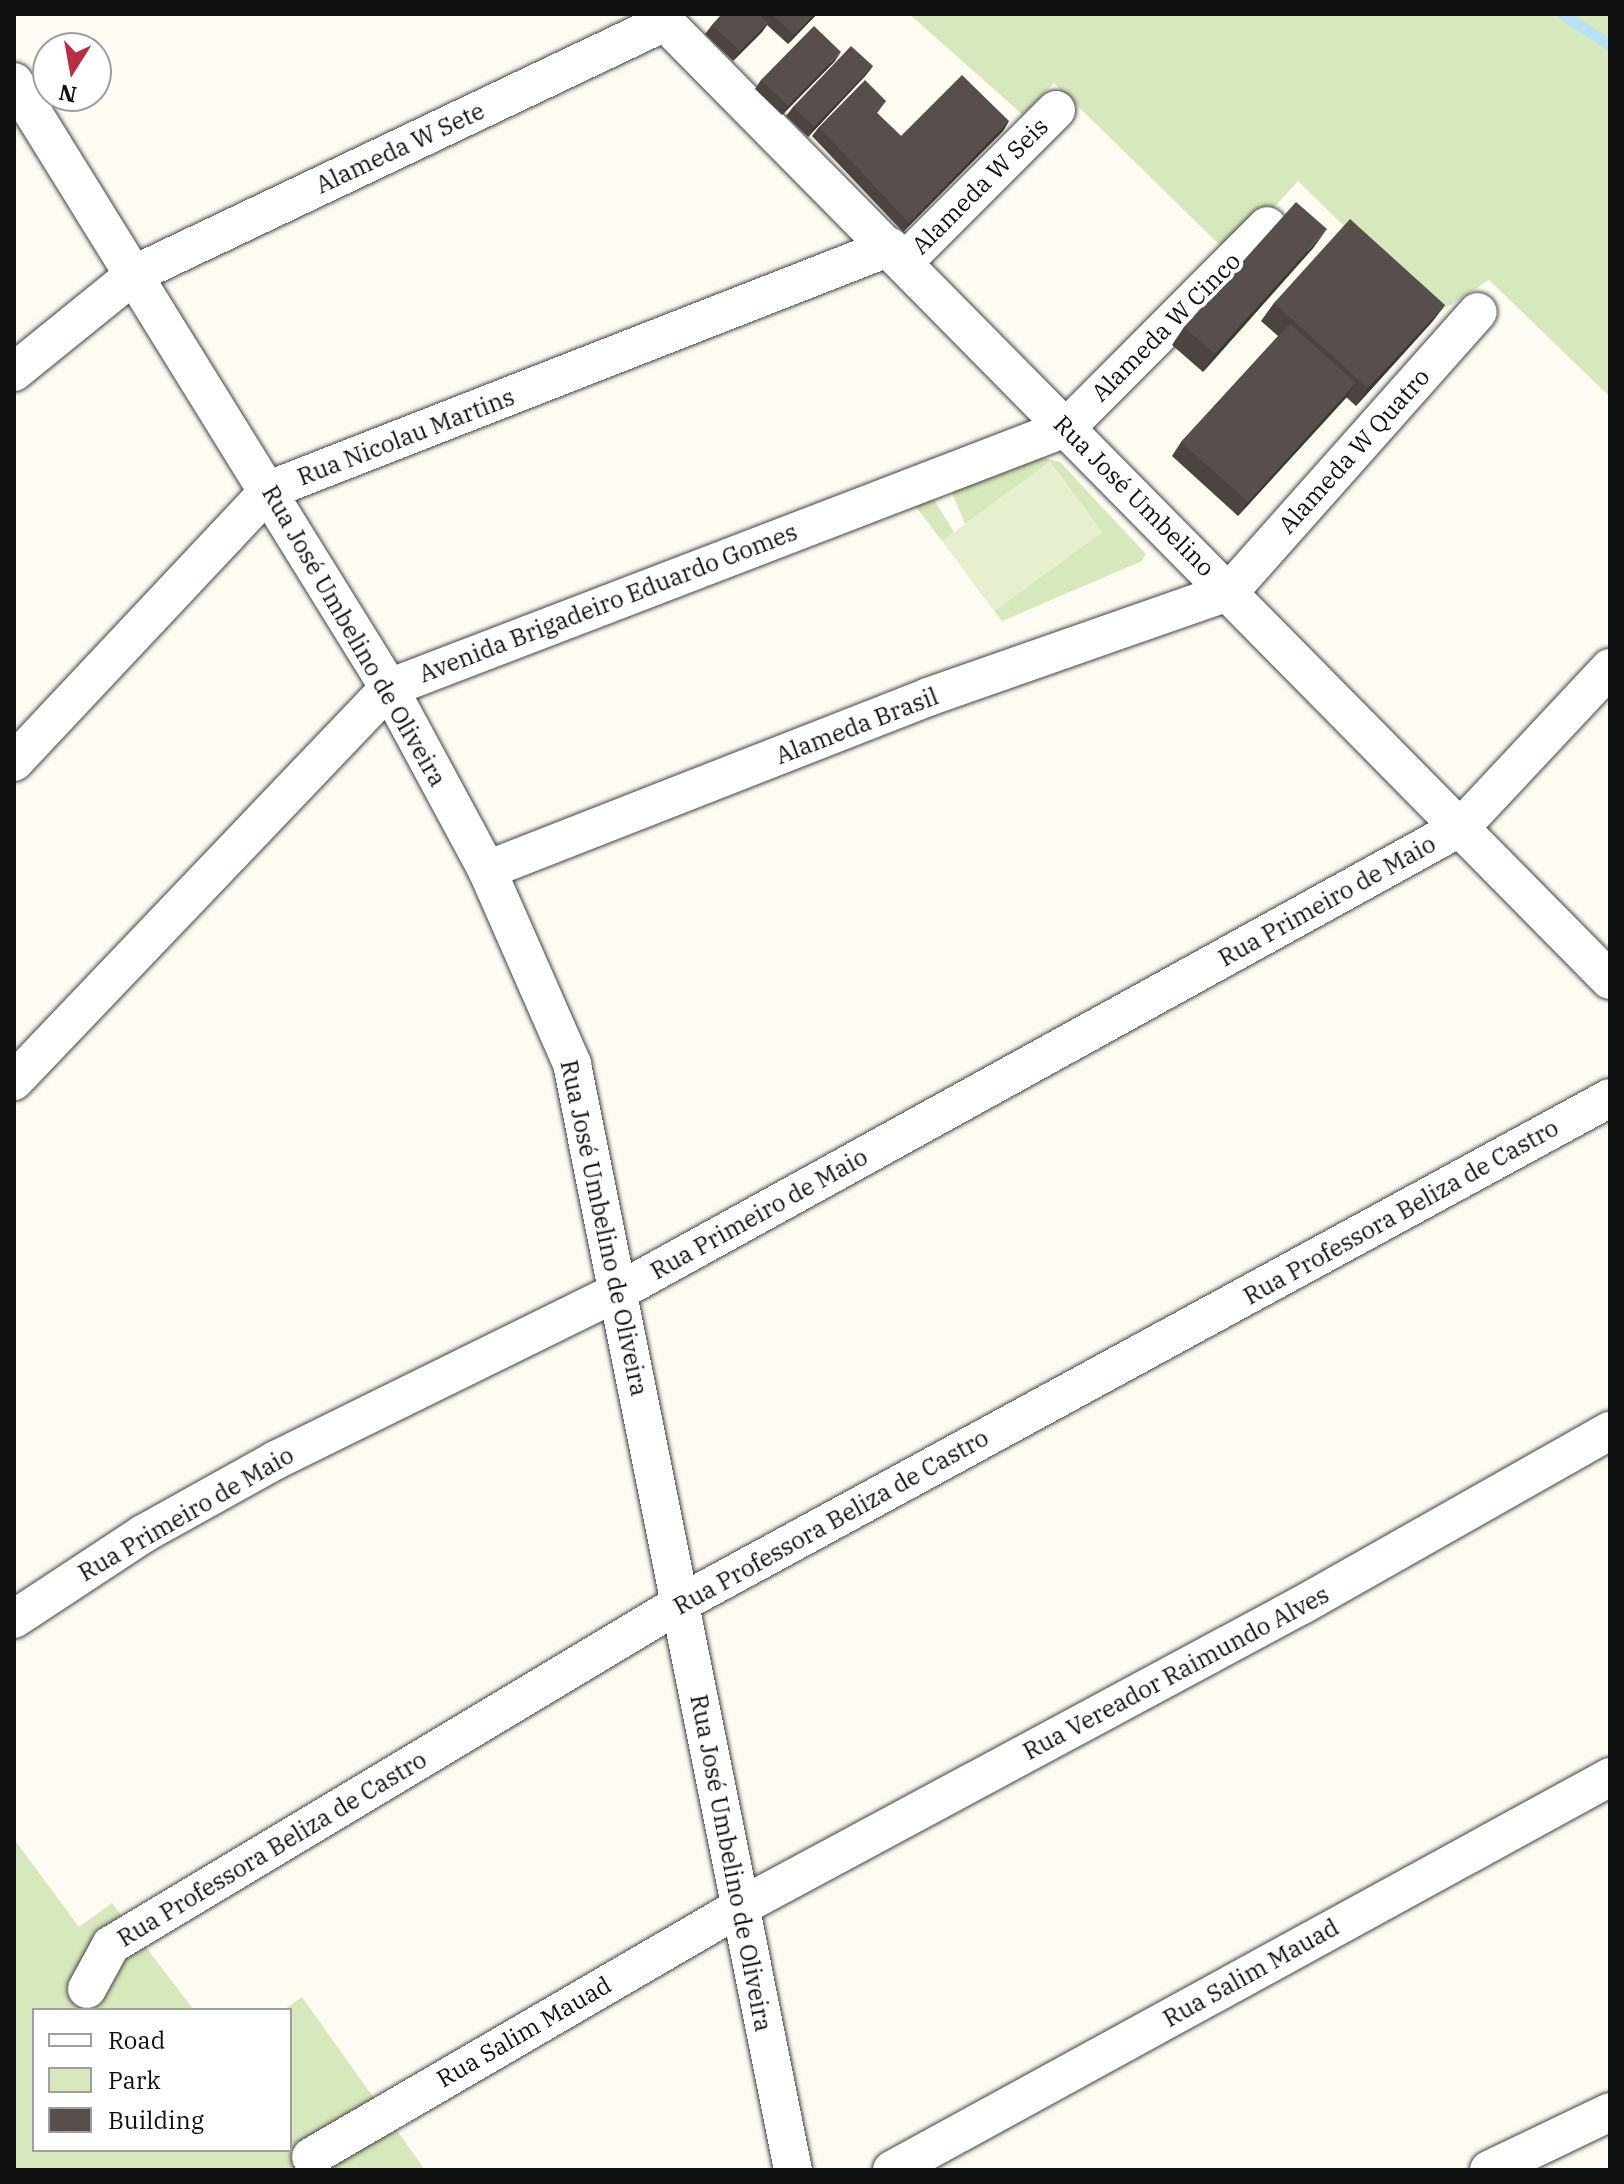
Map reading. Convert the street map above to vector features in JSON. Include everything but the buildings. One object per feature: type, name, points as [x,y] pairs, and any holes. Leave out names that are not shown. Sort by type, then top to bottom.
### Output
[{"type":"street","name":"Rua José Umbelino","points":[[661,18],[1230,591],[1610,980]]},
{"type":"street","name":"Alameda W Sete","points":[[135,274],[661,18]]},
{"type":"street","name":"Rua José Umbelino de Oliveira","points":[[14,82],[389,688],[487,870],[572,1064],[621,1290],[738,1908],[793,2170]]},
{"type":"street","name":"Alameda W Seis","points":[[897,254],[1056,110]]},
{"type":"street","name":"Alameda W Cinco","points":[[1066,428],[1267,226]]},
{"type":"street","name":"Rua Nicolau Martins","points":[[14,762],[269,490],[897,254]]},
{"type":"street","points":[[14,372],[135,274]]},
{"type":"street","name":"Alameda W Quatro","points":[[1230,591],[1478,312]]},
{"type":"street","name":"Avenida Brigadeiro Eduardo Gomes","points":[[14,1081],[389,688],[1066,428]]},
{"type":"street","name":"Alameda Brasil","points":[[487,870],[928,697],[1230,591]]},
{"type":"street","name":"Rua Primeiro de Maio","points":[[14,1619],[143,1534],[276,1460],[621,1290],[1461,827],[1610,668]]},
{"type":"street","name":"Rua Professora Beliza de Castro","points":[[87,1989],[111,1945],[681,1603],[1610,1098]]},
{"type":"street","name":"Rua Vereador Raimundo Alves","points":[[738,1908],[1302,1605],[1610,1431]]},
{"type":"street","name":"Rua Salim Mauad","points":[[892,2170],[1610,1777]]},
{"type":"street","name":"Rua Salim Mauad","points":[[311,2157],[738,1908]]},
{"type":"street","points":[[1489,2170],[1610,2112]]},
{"type":"green space","points":[[909,14],[1610,14],[1610,397],[1489,280],[1435,315],[1298,181],[1231,256],[1054,83],[1023,115]]},
{"type":"green space","points":[[1039,457],[1060,462],[1146,554],[1142,561],[1002,621],[994,611],[1102,532],[1050,462],[965,524],[950,488]]},
{"type":"green space","points":[[1050,462],[1102,532],[994,611],[942,541]]},
{"type":"green space","points":[[930,493],[954,532],[942,541],[910,499]]},
{"type":"green space","points":[[14,1839],[79,1927],[112,1903],[192,2008],[32,2008],[32,2152],[292,2152],[292,2008],[287,2008],[302,1997],[425,2170],[14,2170]]},
{"type":"waterway","points":[[1562,14],[1610,45]]}]
